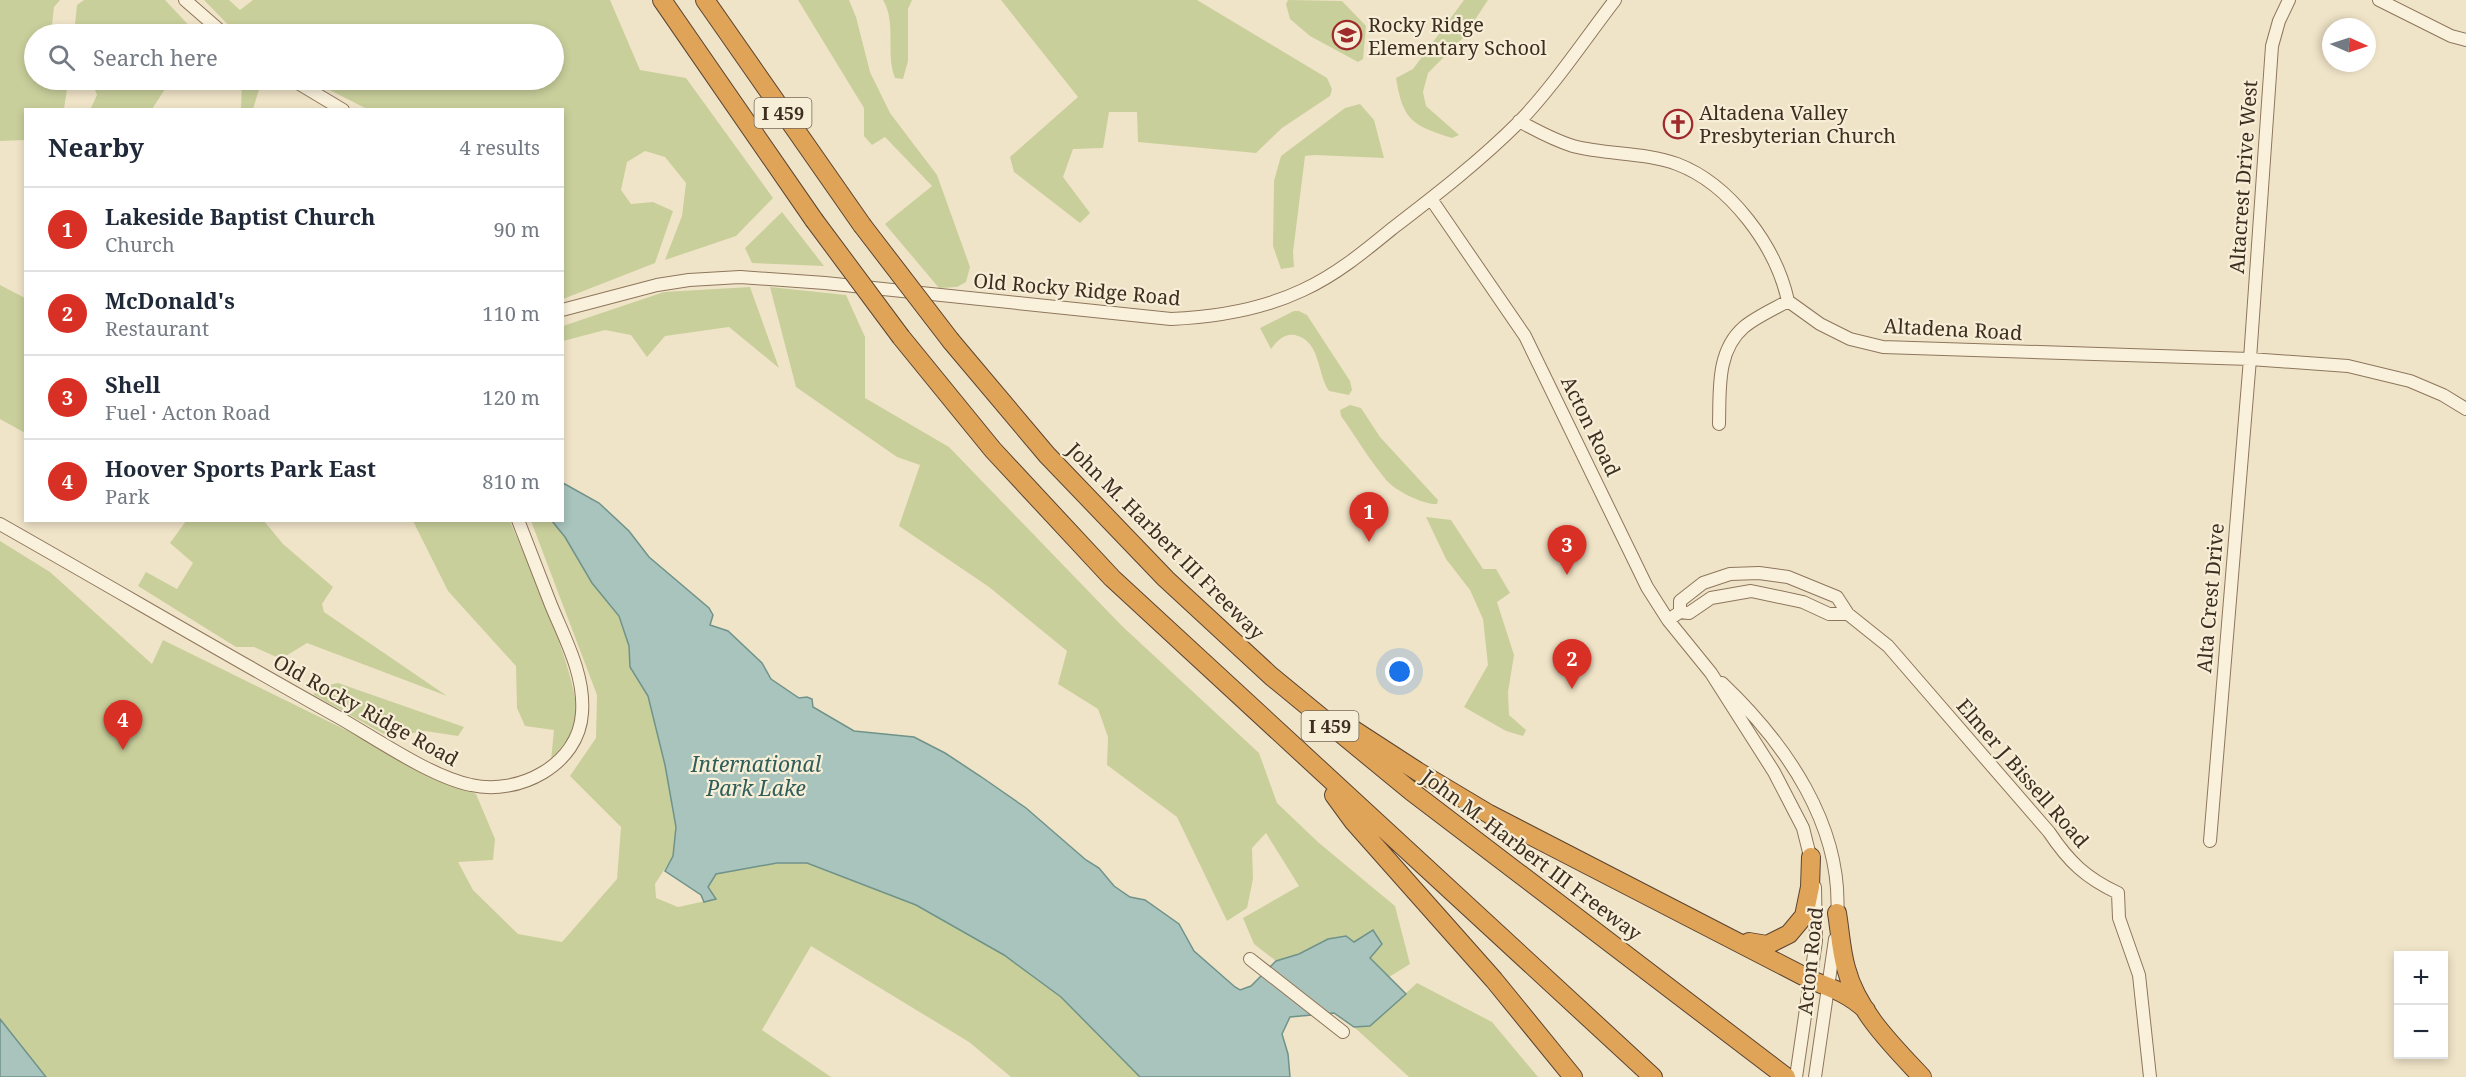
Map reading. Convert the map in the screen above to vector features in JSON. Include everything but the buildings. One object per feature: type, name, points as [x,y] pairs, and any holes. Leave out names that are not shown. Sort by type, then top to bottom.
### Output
[{"type":"highway","name":"I 459","points":[[662,0],[814,220],[901,337],[993,450],[1112,578],[1653,1077]]},
{"type":"highway","name":"John M. Harbert III Freeway","points":[[705,0],[862,225],[951,341],[1047,455],[1166,579],[1271,675],[1411,791],[1786,1077]]},
{"type":"highway","points":[[1271,675],[1417,771],[1489,814],[1810,980],[1851,997],[1866,1010]]},
{"type":"highway","points":[[1314,766],[1353,821],[1494,980],[1573,1077]]},
{"type":"highway","points":[[1732,938],[1767,945],[1789,934],[1804,916],[1810,887],[1811,857]]},
{"type":"highway","points":[[1837,913],[1845,967],[1854,991],[1894,1047],[1922,1077]]},
{"type":"street","points":[[185,0],[213,24]]},
{"type":"street","name":"Old Rocky Ridge Road","points":[[564,309],[657,285],[698,279],[740,278],[825,283],[1171,319],[1215,317],[1260,307],[1322,280],[1364,252],[1431,199],[1519,121],[1615,0]]},
{"type":"street","name":"Altacrest Drive West","points":[[2250,359],[2272,46],[2279,21],[2289,0]]},
{"type":"street","points":[[2379,0],[2451,36],[2466,40]]},
{"type":"street","points":[[310,90],[341,108]]},
{"type":"street","points":[[1519,121],[1547,136],[1574,146],[1647,157],[1676,164],[1716,186],[1737,205],[1759,234],[1785,286],[1788,301],[1743,328],[1726,351],[1722,364],[1719,424]]},
{"type":"street","name":"Acton Road","points":[[1431,199],[1525,336],[1647,587],[1668,620],[1711,673],[1753,713],[1777,743],[1805,786],[1815,807],[1831,856],[1837,913],[1815,1077]]},
{"type":"street","name":"Altadena Road","points":[[1788,301],[1820,324],[1850,339],[1883,347],[2250,359],[2348,366],[2410,381],[2466,409]]},
{"type":"street","name":"Alta Crest Drive","points":[[2210,841],[2250,359]]},
{"type":"street","name":"Old Rocky Ridge Road","points":[[0,524],[202,642],[413,760],[458,782],[485,788],[511,786],[549,768],[566,754],[577,737],[582,715],[580,683],[571,653],[519,522]]},
{"type":"street","name":"Elmer J Bissell Road","points":[[1680,612],[1680,601],[1703,583],[1730,574],[1759,573],[1788,577],[1837,597],[1848,614],[1888,646],[2049,832],[2065,856],[2092,879],[2118,893],[2119,918],[2139,975],[2150,1077]]},
{"type":"street","name":"Elmer J Bissell Road","points":[[1668,620],[1680,612],[1689,613],[1712,598],[1751,591],[1803,602],[1829,614],[1848,614]]},
{"type":"street","name":"Acton Road","points":[[1711,673],[1790,801],[1803,828],[1811,857],[1817,911],[1796,1077]]},
{"type":"street","points":[[1250,959],[1343,1032]]},
{"type":"green space","points":[[0,0],[60,0],[54,7],[52,24],[24,24],[24,90],[67,90],[64,108],[24,108],[24,140],[0,141]]},
{"type":"green space","points":[[84,0],[165,0],[188,24],[75,24],[77,5]]},
{"type":"green space","points":[[204,0],[229,0],[240,10],[253,0],[610,0],[640,70],[686,78],[773,198],[736,236],[665,260],[682,216],[686,183],[665,157],[645,151],[627,162],[621,190],[631,204],[653,202],[673,211],[655,263],[564,299],[564,108],[365,108],[330,90],[564,90],[564,24],[227,24]]},
{"type":"green space","points":[[798,0],[849,0],[856,17],[870,72],[890,113],[937,175],[970,267],[966,282],[957,287],[939,288],[885,224],[932,186],[885,137],[872,145],[864,136],[864,108]]},
{"type":"green space","points":[[883,0],[912,0],[908,9],[908,61],[903,79],[895,78],[892,68],[889,18]]},
{"type":"green space","points":[[1001,0],[1197,0],[1327,78],[1332,89],[1330,96],[1282,128],[1256,153],[1138,142],[1137,112],[1109,112],[1103,148],[1073,149],[1063,177],[1090,213],[1080,223],[1014,172],[1010,157],[1078,97]]},
{"type":"green space","points":[[1288,0],[1342,1],[1366,26],[1363,59],[1358,62],[1310,36],[1290,19],[1286,4]]},
{"type":"green space","points":[[1464,0],[1488,0],[1463,38],[1428,73],[1423,92],[1426,106],[1459,135],[1452,138],[1427,129],[1412,119],[1402,104],[1396,78],[1413,69]]},
{"type":"green space","points":[[95,90],[164,90],[153,108],[91,108],[97,95]]},
{"type":"green space","points":[[242,90],[259,90],[253,108],[241,108]]},
{"type":"green space","points":[[1360,104],[1374,120],[1384,158],[1305,156],[1293,252],[1294,267],[1281,269],[1273,246],[1274,181],[1281,156],[1345,108]]},
{"type":"green space","points":[[782,212],[824,266],[752,263],[745,248]]},
{"type":"green space","points":[[0,285],[24,297],[24,432],[0,419]]},
{"type":"green space","points":[[750,287],[779,368],[729,327],[665,336],[647,357],[631,335],[605,330],[564,341],[564,326],[664,292]]},
{"type":"green space","points":[[770,287],[846,295],[865,337],[865,398],[949,447],[1122,626],[1259,753],[1277,803],[1319,843],[1395,906],[1410,964],[1389,977],[1354,942],[1328,939],[1299,954],[1276,961],[1254,944],[1243,918],[1299,886],[1266,833],[1252,848],[1253,879],[1247,908],[1227,921],[1177,817],[1107,765],[1108,737],[1098,709],[1058,684],[1067,651],[989,587],[899,526],[920,465],[897,457],[796,387]]},
{"type":"green space","points":[[1294,311],[1307,315],[1350,381],[1352,390],[1349,395],[1329,391],[1314,351],[1303,338],[1295,335],[1284,336],[1271,349],[1260,328]]},
{"type":"green space","points":[[1350,405],[1361,408],[1380,437],[1438,500],[1437,504],[1410,497],[1387,481],[1341,416],[1340,410]]},
{"type":"green space","points":[[1426,517],[1451,520],[1483,569],[1496,569],[1510,593],[1497,602],[1514,655],[1508,692],[1509,715],[1526,730],[1523,736],[1506,731],[1464,707],[1488,665],[1483,619],[1470,590],[1446,559]]},
{"type":"green space","points":[[185,522],[265,522],[283,544],[333,587],[322,604],[324,612],[447,696],[307,643],[281,659],[254,647],[236,647],[138,586],[146,572],[177,589],[193,563],[170,543]]},
{"type":"green space","points":[[414,522],[510,522],[553,625],[564,656],[577,709],[573,730],[551,760],[554,730],[525,726],[517,708],[516,666],[448,591]]},
{"type":"green space","points":[[531,522],[553,522],[565,537],[592,583],[619,616],[629,646],[630,668],[648,696],[665,765],[676,827],[673,856],[655,884],[656,898],[678,907],[715,899],[708,887],[716,874],[777,863],[807,863],[916,905],[1004,955],[1061,997],[1140,1077],[1011,1077],[969,1042],[811,946],[762,1030],[831,1077],[46,1077],[0,1019],[0,541],[50,572],[152,664],[163,640],[476,794],[495,839],[493,860],[458,862],[473,890],[518,934],[562,942],[617,879],[621,827],[570,776],[596,738],[597,695]]},
{"type":"green space","points":[[338,683],[464,727],[458,736],[425,731],[389,737],[314,695],[315,688]]},
{"type":"green space","points":[[1417,983],[1492,1022],[1538,1077],[1409,1077],[1354,1027],[1370,1026]]},
{"type":"water","name":"International Park Lake","points":[[564,484],[599,503],[629,531],[649,557],[709,608],[713,615],[710,625],[728,631],[762,663],[771,679],[799,698],[812,699],[813,707],[854,731],[914,737],[945,753],[980,776],[1026,808],[1086,860],[1099,868],[1114,886],[1130,897],[1145,900],[1179,924],[1194,951],[1240,990],[1251,986],[1276,961],[1299,954],[1328,939],[1346,936],[1354,942],[1373,930],[1382,944],[1370,958],[1406,994],[1370,1026],[1354,1027],[1334,1013],[1290,1017],[1282,1034],[1288,1054],[1290,1077],[1140,1077],[1061,997],[1004,955],[916,905],[807,863],[777,863],[716,874],[708,887],[716,899],[704,902],[701,895],[665,871],[673,856],[676,827],[665,765],[648,696],[630,667],[629,646],[619,616],[592,583],[565,537],[553,522],[564,522]]},
{"type":"water","points":[[0,1019],[46,1077],[0,1077]]},
{"type":"place","name":"Rocky Ridge Elementary School","points":[[1347,35]]},
{"type":"place","name":"Altadena Valley Presbyterian Church","points":[[1678,124]]},
{"type":"place","name":"Lakeside Baptist Church","points":[[1369,542]]},
{"type":"place","name":"Shell","points":[[1567,575]]},
{"type":"place","name":"McDonald's","points":[[1572,689]]},
{"type":"place","name":"Hoover Sports Park East","points":[[123,750]]}]
